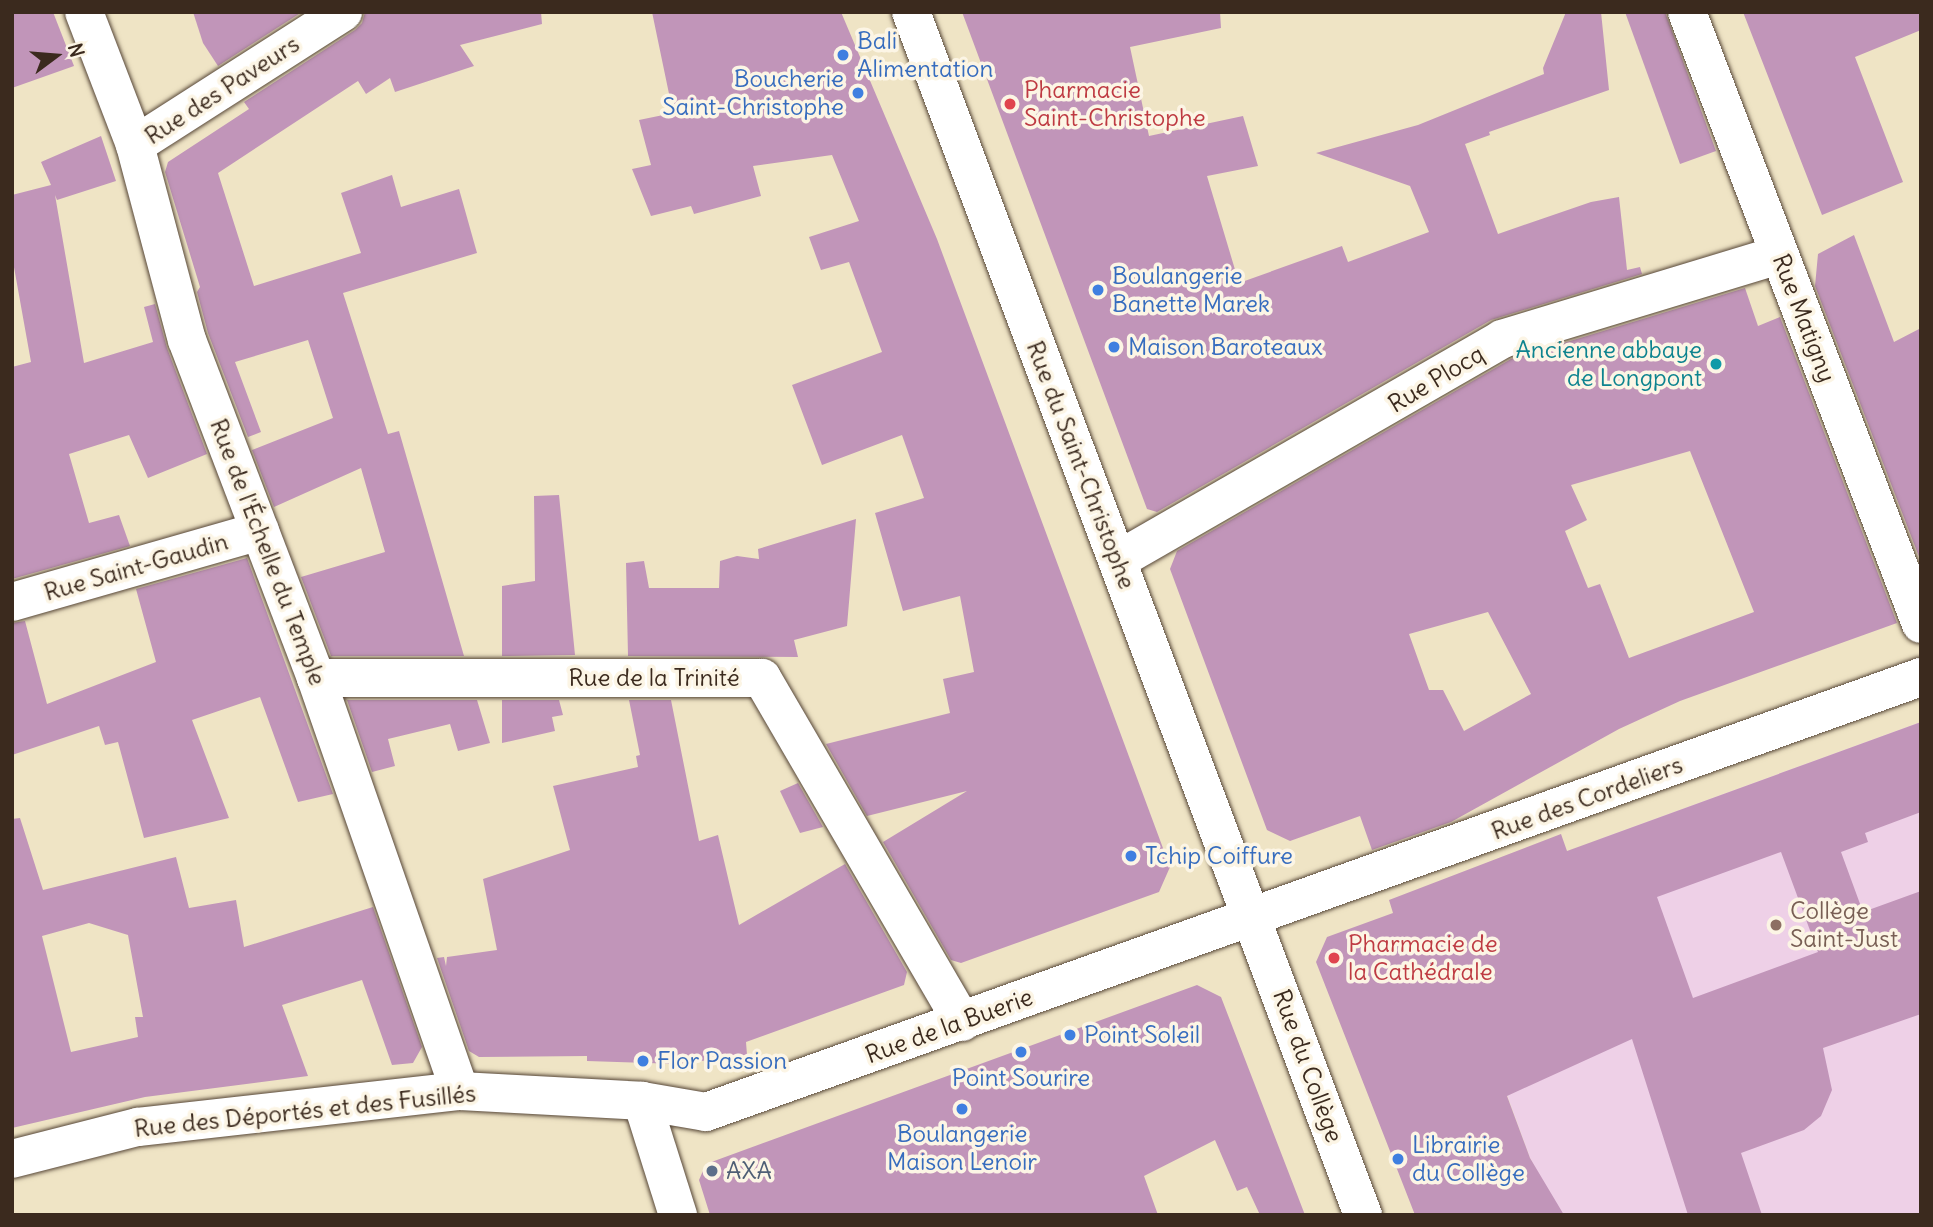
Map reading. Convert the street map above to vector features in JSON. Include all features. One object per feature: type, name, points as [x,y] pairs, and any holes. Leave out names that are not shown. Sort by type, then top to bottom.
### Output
[{"type":"street","name":"Rue de l'Échelle du Temple","points":[[83,12],[135,145],[187,340],[316,678],[460,1091]]},
{"type":"street","name":"Rue des Paveurs","points":[[135,145],[343,12]]},
{"type":"street","name":"Rue du Saint-Christophe","points":[[911,12],[1252,917]]},
{"type":"street","name":"Rue Matigny","points":[[1687,12],[1921,624]]},
{"type":"street","name":"Rue Plocq","points":[[1118,560],[1502,340],[1779,255]]},
{"type":"street","name":"Rue Saint-Gaudin","points":[[12,602],[260,531]]},
{"type":"street","name":"Rue des Cordeliers","points":[[1252,917],[1921,677]]},
{"type":"street","name":"Rue de la Trinité","points":[[316,678],[762,678],[962,1022]]},
{"type":"street","name":"Rue de la Buerie","points":[[642,1101],[706,1112],[1252,917]]},
{"type":"street","name":"Rue du Collège","points":[[1252,917],[1363,1215]]},
{"type":"street","name":"Rue des Déportés et des Fusillés","points":[[12,1159],[138,1127],[460,1091],[642,1101]]},
{"type":"street","points":[[642,1101],[678,1215]]},
{"type":"shaded area","name":"Collège Saint-Just","points":[[1921,722],[1921,1215],[1560,1215],[1530,1158],[1503,1084],[1661,1012],[1600,839]]},
{"type":"building","points":[[12,12],[53,12],[74,66],[12,88]]},
{"type":"building","points":[[193,12],[302,12],[218,66],[203,43]]},
{"type":"building","points":[[365,12],[541,12],[542,24],[460,45],[474,66],[395,92],[390,78],[366,94],[358,81],[218,173],[254,286],[361,253],[341,193],[392,175],[401,207],[459,189],[477,253],[343,293],[388,434],[399,431],[464,656],[331,656],[301,577],[385,552],[361,468],[274,507],[252,450],[333,418],[308,340],[235,362],[261,432],[248,437],[208,333],[197,292],[200,287],[165,172],[168,162],[249,109],[244,102],[355,30],[362,23]]},
{"type":"building","points":[[652,12],[841,12],[937,239],[1170,867],[1159,892],[961,963],[951,960],[883,842],[967,791],[867,816],[826,744],[950,713],[943,679],[974,672],[960,596],[903,611],[875,513],[924,498],[902,435],[822,465],[792,385],[882,352],[849,262],[821,270],[809,237],[859,221],[832,155],[753,166],[761,196],[694,214],[691,206],[651,216],[632,169],[651,165],[639,120],[673,113]]},
{"type":"building","points":[[962,12],[1220,12],[1221,28],[1130,47],[1149,136],[1243,116],[1258,166],[1207,176],[1239,283],[1342,246],[1348,262],[1429,232],[1410,186],[1316,153],[1418,125],[1544,74],[1543,68],[1566,12],[1601,12],[1609,90],[1489,132],[1490,135],[1465,144],[1498,234],[1591,202],[1619,197],[1627,270],[1640,267],[1642,274],[1491,320],[1157,512],[1147,509]]},
{"type":"building","points":[[1625,12],[1665,12],[1716,151],[1680,164]]},
{"type":"building","points":[[1743,12],[1921,12],[1921,30],[1855,57],[1903,182],[1822,215]]},
{"type":"building","points":[[101,136],[116,181],[57,200],[55,195],[84,363],[153,342],[144,307],[155,304],[167,348],[207,454],[148,478],[129,435],[69,454],[89,523],[119,515],[130,546],[12,579],[12,367],[31,362],[12,256],[12,195],[51,185],[41,162]]},
{"type":"building","points":[[1854,235],[1894,342],[1921,328],[1921,562],[1815,286],[1818,254]]},
{"type":"building","points":[[1745,288],[1758,326],[1780,317],[1897,623],[1680,701],[1619,729],[1451,822],[1372,850],[1360,816],[1290,841],[1267,830],[1170,569],[1177,551],[1511,359]],"holes":[[[1690,451],[1754,612],[1629,658],[1600,584],[1588,588],[1565,531],[1587,520],[1571,485]],[[1488,612],[1531,694],[1464,731],[1443,690],[1429,690],[1409,634]]]},
{"type":"building","points":[[559,495],[575,655],[502,656],[502,586],[535,581],[534,496]]},
{"type":"building","points":[[856,519],[847,626],[794,640],[798,657],[628,656],[626,563],[644,561],[649,588],[719,588],[720,561],[737,556],[759,559],[758,549]]},
{"type":"building","points":[[247,558],[333,794],[298,802],[260,697],[192,720],[229,818],[144,838],[118,742],[105,745],[99,726],[12,755],[12,623],[25,621],[47,704],[156,662],[136,589]]},
{"type":"building","points":[[347,700],[477,700],[490,743],[458,751],[450,724],[388,739],[395,766],[372,772]]},
{"type":"building","points":[[502,700],[559,700],[563,715],[552,717],[555,731],[502,743]]},
{"type":"building","points":[[629,700],[671,700],[699,841],[718,835],[739,925],[845,864],[907,972],[904,985],[746,1042],[747,1055],[678,1064],[587,1061],[587,1056],[479,1057],[469,1051],[437,958],[444,957],[446,966],[447,957],[497,950],[483,879],[570,850],[553,786],[638,767],[636,756],[640,755]]},
{"type":"building","points":[[1921,722],[1921,812],[1865,833],[1868,842],[1841,852],[1863,912],[1921,891],[1921,1014],[1823,1048],[1832,1090],[1821,1116],[1804,1130],[1741,1153],[1762,1215],[1688,1215],[1632,1039],[1507,1096],[1530,1158],[1564,1215],[1415,1215],[1316,962],[1327,937],[1393,913],[1389,900],[1561,834],[1567,851]],"holes":[[[1781,852],[1818,952],[1693,998],[1657,897]]]},
{"type":"building","points":[[798,783],[823,827],[800,833],[780,791]]},
{"type":"building","points":[[20,818],[43,890],[176,857],[189,908],[236,900],[244,947],[373,907],[422,1047],[413,1063],[392,1065],[362,980],[282,1005],[308,1076],[145,1097],[12,1128],[12,819]],"holes":[[[89,923],[128,935],[143,1017],[135,1017],[138,1037],[71,1052],[42,936]]]},
{"type":"building","points":[[1197,985],[1221,997],[1305,1215],[1260,1215],[1247,1187],[1237,1191],[1215,1140],[1144,1176],[1158,1215],[710,1215],[699,1180],[706,1164]]},
{"type":"place","name":"Bali Alimentation","points":[[843,55]]},
{"type":"place","name":"Boucherie Saint-Christophe","points":[[858,93]]},
{"type":"place","name":"Pharmacie Saint-Christophe","points":[[1010,104]]},
{"type":"place","name":"Boulangerie Banette Marek","points":[[1098,290]]},
{"type":"place","name":"Maison Baroteaux","points":[[1114,347]]},
{"type":"place","name":"Ancienne abbaye de Longpont","points":[[1716,364]]},
{"type":"place","name":"Tchip Coiffure","points":[[1131,856]]},
{"type":"place","name":"Collège Saint-Just","points":[[1776,925]]},
{"type":"place","name":"Pharmacie de la Cathédrale","points":[[1334,958]]},
{"type":"place","name":"Point Soleil","points":[[1070,1035]]},
{"type":"place","name":"Point Sourire","points":[[1021,1052]]},
{"type":"place","name":"Flor Passion","points":[[643,1061]]},
{"type":"place","name":"Boulangerie Maison Lenoir","points":[[962,1109]]},
{"type":"place","name":"Librairie du Collège","points":[[1398,1159]]},
{"type":"place","name":"AXA","points":[[712,1171]]}]
